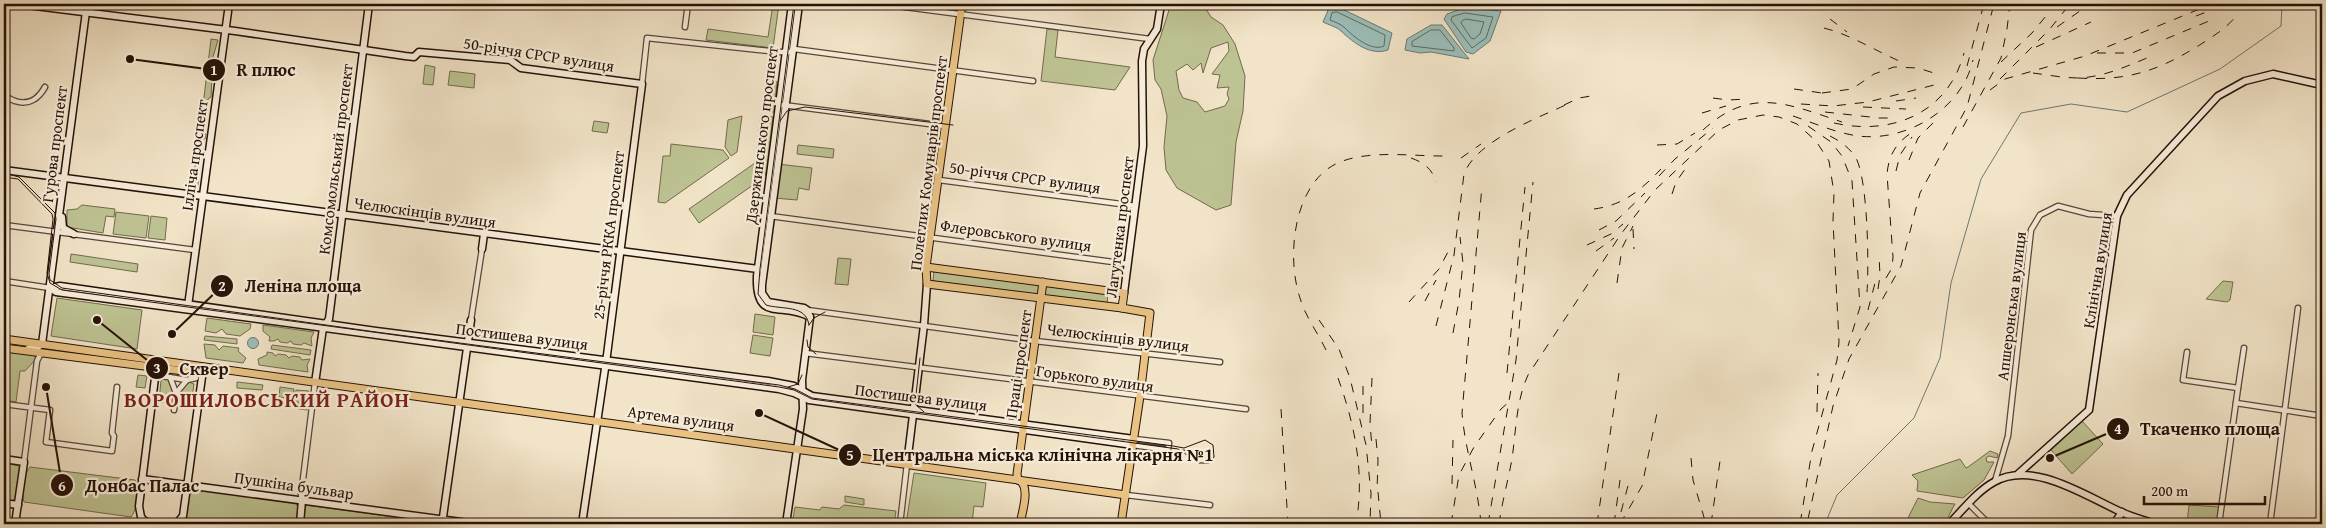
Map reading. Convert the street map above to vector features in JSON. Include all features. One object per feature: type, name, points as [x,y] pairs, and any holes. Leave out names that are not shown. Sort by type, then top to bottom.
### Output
[{"type":"main road","name":"Полеглих Комунарів проспект","points":[[928,284],[926,267],[962,4]]},
{"type":"main road","points":[[926,267],[1124,293]]},
{"type":"main road","name":"Праці проспект","points":[[1020,524],[1025,489],[1022,482],[1018,480],[1017,474],[1043,282]]},
{"type":"main road","points":[[928,284],[1122,308]]},
{"type":"main road","name":"Лагутенка проспект","points":[[1121,524],[1146,354],[1150,313],[1122,308],[1124,293]]},
{"type":"main road","name":"Артема вулиця","points":[[4,339],[88,350],[157,363],[191,372],[204,369]]},
{"type":"main road","name":"Артема вулиця","points":[[4,348],[87,359],[195,365],[204,369],[597,420],[1126,494]]},
{"type":"main road","points":[[87,359],[93,356],[92,351],[88,350]]},
{"type":"street","name":"50-річчя СРСР вулиця","points":[[19,4],[225,30],[414,57],[419,52],[510,60],[520,68],[642,84]]},
{"type":"street","name":"Гурова проспект","points":[[42,344],[87,4]]},
{"type":"street","name":"Ілліча проспект","points":[[188,306],[229,4]]},
{"type":"street","name":"Комсомольський проспект","points":[[300,524],[301,495],[315,382],[342,214],[369,4]]},
{"type":"street","points":[[685,28],[688,4]]},
{"type":"street","name":"Дзержинського проспект","points":[[761,268],[770,216],[792,4]]},
{"type":"street","name":"Дзержинського проспект","points":[[761,268],[799,4]]},
{"type":"street","points":[[882,4],[1150,39]]},
{"type":"street","name":"Лагутенка проспект","points":[[1124,293],[1143,146],[1142,61],[1158,24],[1161,4]]},
{"type":"street","name":"25-річчя РККА проспект","points":[[582,524],[606,363],[647,38],[779,52],[786,51]]},
{"type":"street","points":[[786,51],[791,52],[794,49],[1033,81]]},
{"type":"street","name":"Клінічна вулиця","points":[[2018,474],[2089,410],[2118,216],[2127,195],[2218,96],[2245,81],[2273,74],[2322,85]]},
{"type":"street","points":[[4,96],[16,102],[29,102],[39,97],[46,87]]},
{"type":"street","points":[[783,105],[945,126]]},
{"type":"street","name":"Челюскінців вулиця","points":[[4,170],[620,252],[761,268]]},
{"type":"street","name":"50-річчя СРСР вулиця","points":[[939,180],[1136,206]]},
{"type":"street","points":[[62,188],[62,225],[65,230],[74,234]]},
{"type":"street","name":"Апшеронська вулиця","points":[[1995,481],[2008,436],[2032,230],[2040,215],[2058,206],[2088,214],[2118,216]]},
{"type":"street","name":"Флеровського вулиця","points":[[770,216],[931,236],[1128,264]]},
{"type":"street","points":[[4,225],[195,250]]},
{"type":"street","points":[[443,522],[484,234]]},
{"type":"street","points":[[761,268],[762,293],[765,300],[807,310],[810,317],[802,376],[803,395],[798,448],[786,524]]},
{"type":"street","points":[[761,268],[757,294],[762,303],[770,308],[800,313],[810,317]]},
{"type":"street","name":"Постишева вулиця","points":[[4,281],[50,288],[56,292],[188,306],[467,345],[788,384],[803,395]]},
{"type":"street","name":"Полеглих Комунарів проспект","points":[[919,367],[928,284]]},
{"type":"street","points":[[2270,524],[2298,308]]},
{"type":"street","name":"Челюскінців вулиця","points":[[807,310],[1035,341],[1220,362]]},
{"type":"street","points":[[20,350],[35,349],[42,344]]},
{"type":"street","points":[[2219,524],[2244,348]]},
{"type":"street","points":[[2187,352],[2183,380],[2238,388]]},
{"type":"street","points":[[15,524],[37,361],[40,353]]},
{"type":"street","name":"Горького вулиця","points":[[805,353],[1246,410]]},
{"type":"street","points":[[157,363],[139,512],[146,523],[162,524]]},
{"type":"street","name":"Постишева вулиця","points":[[606,363],[779,389],[913,415],[1024,427],[1133,442],[1168,450],[1169,443],[1133,442]]},
{"type":"street","points":[[900,524],[919,367]]},
{"type":"street","points":[[173,524],[177,523],[183,516],[204,369]]},
{"type":"street","points":[[162,376],[187,380],[196,378]]},
{"type":"street","points":[[788,384],[796,383],[802,376]]},
{"type":"street","points":[[170,377],[176,393],[174,410]]},
{"type":"street","points":[[176,393],[187,380]]},
{"type":"street","points":[[4,404],[50,410],[46,442],[112,451],[114,436],[112,433],[118,387]]},
{"type":"street","points":[[2236,403],[2322,416]]},
{"type":"street","points":[[4,460],[24,462]]},
{"type":"street","points":[[1949,524],[1980,491],[1995,481],[2018,474],[2062,483],[2122,512],[2156,524]]},
{"type":"street","name":"Пушкіна бульвар","points":[[142,479],[302,500],[443,522],[476,524]]},
{"type":"street","name":"Артема вулиця","points":[[1126,494],[1210,505]]},
{"type":"street","points":[[4,503],[18,505]]},
{"type":"street","points":[[1969,504],[1989,524]]},
{"type":"street","points":[[2114,524],[2122,512]]},
{"type":"green space","points":[[773,4],[779,4],[773,48],[706,40],[708,29],[768,37]]},
{"type":"green space","points":[[1171,4],[1203,4],[1211,17],[1223,25],[1235,44],[1245,76],[1243,111],[1236,142],[1231,205],[1216,210],[1177,188],[1166,170],[1164,147],[1167,116],[1161,89],[1155,80],[1153,60]],"holes":[[[1228,42],[1229,51],[1212,74],[1220,75],[1217,88],[1229,87],[1227,94],[1229,99],[1225,106],[1205,112],[1197,102],[1183,98],[1179,90],[1176,71],[1187,64],[1193,70],[1201,63],[1203,73],[1211,48]]]},
{"type":"green space","points":[[1047,29],[1058,30],[1055,57],[1130,67],[1115,90],[1041,81]]},
{"type":"green space","points":[[211,39],[218,40],[213,57],[211,97],[208,99],[203,133],[206,134],[205,139],[198,138],[202,115],[204,115],[202,114]]},
{"type":"green space","points":[[425,65],[435,67],[433,85],[423,84]]},
{"type":"green space","points":[[450,71],[475,74],[474,88],[448,85]]},
{"type":"green space","points":[[767,74],[771,78],[766,111],[762,111]]},
{"type":"green space","points":[[772,79],[777,82],[774,112],[768,112]]},
{"type":"green space","points":[[761,115],[766,116],[759,164],[763,178],[699,223],[689,209],[755,163]]},
{"type":"green space","points":[[742,116],[737,152],[731,156],[725,147],[728,120]]},
{"type":"green space","points":[[767,116],[773,117],[766,176],[762,162]]},
{"type":"green space","points":[[594,121],[609,123],[607,133],[592,131]]},
{"type":"green space","points":[[671,144],[723,150],[729,158],[665,203],[658,202],[663,156],[670,156]]},
{"type":"green space","points":[[798,145],[834,149],[833,158],[797,154]]},
{"type":"green space","points":[[196,160],[199,160],[198,185],[192,185]]},
{"type":"green space","points":[[778,164],[812,168],[809,190],[799,188],[797,200],[774,198]]},
{"type":"green space","points":[[82,205],[115,209],[114,217],[106,216],[103,233],[67,227],[67,210],[77,209]]},
{"type":"green space","points":[[116,212],[149,216],[146,238],[113,234]]},
{"type":"green space","points":[[151,216],[167,218],[165,240],[148,238]]},
{"type":"green space","points":[[71,254],[138,264],[137,272],[70,262]]},
{"type":"green space","points":[[838,258],[851,259],[848,285],[835,284]]},
{"type":"green space","points":[[934,270],[1040,283],[1039,295],[933,281]]},
{"type":"green space","points":[[2223,281],[2233,282],[2230,300],[2227,302],[2206,299]]},
{"type":"green space","points":[[1046,285],[1108,293],[1107,304],[1044,296]]},
{"type":"green space","points":[[57,298],[142,310],[137,349],[51,336]]},
{"type":"green space","points":[[755,314],[775,317],[773,335],[753,332]]},
{"type":"green space","points":[[207,318],[251,324],[250,329],[240,336],[226,334],[222,329],[216,333],[205,331]]},
{"type":"green space","points":[[263,325],[314,332],[311,338],[312,346],[304,343],[301,345],[293,344],[291,341],[287,343],[280,342],[278,339],[269,341],[270,337],[263,331]]},
{"type":"green space","points":[[753,335],[773,338],[770,356],[750,353]]},
{"type":"green space","points":[[205,336],[237,339],[237,344],[204,340]]},
{"type":"green space","points":[[204,344],[215,345],[219,350],[223,346],[239,348],[238,351],[246,358],[243,363],[206,358]]},
{"type":"green space","points":[[272,345],[311,350],[310,355],[271,349]]},
{"type":"green space","points":[[4,351],[34,355],[36,359],[25,371],[20,371],[16,402],[4,400]]},
{"type":"green space","points":[[267,352],[273,353],[275,356],[278,354],[286,355],[289,358],[292,356],[300,357],[302,360],[310,359],[307,365],[308,372],[259,365],[258,359],[267,355]]},
{"type":"green space","points":[[138,375],[147,376],[145,388],[136,387]]},
{"type":"green space","points":[[164,378],[169,379],[173,394],[162,403],[159,400],[161,381]]},
{"type":"green space","points":[[186,381],[194,384],[191,404],[188,406],[178,394]]},
{"type":"green space","points":[[237,382],[263,385],[262,390],[237,388]]},
{"type":"green space","points":[[280,387],[294,389],[293,399],[279,397]]},
{"type":"green space","points":[[296,390],[309,391],[307,410],[299,409],[298,402],[295,400]]},
{"type":"green space","points":[[2082,421],[2103,444],[2072,474],[2051,450]]},
{"type":"green space","points":[[1990,451],[1998,454],[1997,458],[1989,456],[1986,458],[1987,462],[1994,462],[1984,480],[1963,498],[1917,491],[1918,481],[1912,475],[1960,459],[1966,468]]},
{"type":"green space","points":[[4,463],[20,466],[16,498],[12,501],[4,500]]},
{"type":"green space","points":[[30,467],[135,480],[138,493],[133,514],[131,517],[24,502],[23,484]]},
{"type":"green space","points":[[914,473],[986,483],[983,507],[974,506],[972,524],[906,524]]},
{"type":"green space","points":[[194,488],[295,502],[298,507],[296,524],[188,524],[186,516],[187,505]]},
{"type":"green space","points":[[845,496],[864,499],[864,505],[845,502]]},
{"type":"green space","points":[[1918,498],[1930,502],[1955,504],[1947,519],[1938,524],[1922,525],[1906,522]]},
{"type":"green space","points":[[306,505],[438,523],[439,524],[302,524]]},
{"type":"green space","points":[[844,505],[896,511],[894,524],[792,524],[795,507],[820,510],[822,507],[839,509]]},
{"type":"green space","points":[[2189,505],[2219,507],[2217,524],[2187,524]]},
{"type":"water","points":[[1338,7],[1392,33],[1388,50],[1369,50],[1351,40],[1335,27],[1323,22],[1329,8]]},
{"type":"water","points":[[1464,8],[1501,11],[1490,41],[1473,54],[1466,52],[1444,19],[1447,14]]},
{"type":"water","points":[[1431,25],[1442,25],[1469,59],[1431,52],[1420,53],[1405,50],[1407,39]]},
{"type":"water","points":[[253,337],[259,343],[253,349],[247,343]]},
{"type":"waterway","points":[[1825,524],[1837,495],[1914,418],[1940,358],[1951,283],[1981,179],[2021,113],[2071,104],[2127,112],[2220,69],[2281,26],[2282,4]]},
{"type":"tram line","points":[[794,4],[758,294],[766,305],[792,309],[803,314],[807,318],[809,325]]},
{"type":"tram line","points":[[780,121],[787,111],[805,107],[953,125]]},
{"type":"tram line","points":[[4,173],[19,177],[55,213],[56,219],[49,274],[50,280],[62,288],[376,332],[779,385],[795,389],[812,398],[1184,448],[1205,440],[1213,445],[1214,457],[1209,463],[1199,463],[1178,449],[812,399],[794,390],[779,387],[62,290],[50,283],[47,273],[52,214],[18,179],[4,177]]},
{"type":"tram line","points":[[809,325],[814,318],[825,312]]},
{"type":"tram line","points":[[807,340],[808,347],[816,354]]},
{"type":"tram line","points":[[920,358],[915,404],[924,412]]},
{"type":"tram line","points":[[788,387],[798,384],[802,375]]},
{"type":"tram line","points":[[1183,450],[1209,454]]},
{"type":"railway","points":[[1913,9],[1924,4]]},
{"type":"railway","points":[[1967,66],[1984,4]]},
{"type":"railway","points":[[1808,519],[1833,406],[1849,359],[1901,266],[1920,193],[1967,107],[1994,4]]},
{"type":"railway","points":[[1963,127],[2001,58],[2010,4]]},
{"type":"railway","points":[[2000,79],[2049,30],[2070,4]]},
{"type":"railway","points":[[2057,27],[2090,4]]},
{"type":"railway","points":[[2196,16],[2222,6]]},
{"type":"railway","points":[[1990,90],[2005,79],[2085,56],[2202,8]]},
{"type":"railway","points":[[2078,78],[2111,78],[2140,73],[2154,68],[2183,55],[2224,29],[2237,15]]},
{"type":"railway","points":[[2001,62],[2032,33],[2046,16]]},
{"type":"railway","points":[[1830,19],[1847,32]]},
{"type":"railway","points":[[2097,53],[2132,53],[2209,21]]},
{"type":"railway","points":[[2036,47],[2091,22]]},
{"type":"railway","points":[[1824,28],[1845,35],[1904,63]]},
{"type":"railway","points":[[1834,123],[1876,126],[1896,123],[1914,116],[1931,105],[1945,92],[1956,74],[1964,53]]},
{"type":"railway","points":[[2033,73],[2068,78],[2097,76],[2147,58]]},
{"type":"railway","points":[[1793,116],[1850,135],[1877,136],[1895,134],[1913,128],[1930,119],[1945,107],[1967,78],[1973,60]]},
{"type":"railway","points":[[1822,93],[1852,89],[1874,74],[1894,67],[1918,68],[1937,74]]},
{"type":"railway","points":[[1801,104],[1833,106],[1868,102],[1942,83]]},
{"type":"railway","points":[[1794,89],[1829,94]]},
{"type":"railway","points":[[1564,105],[1579,98],[1597,95]]},
{"type":"railway","points":[[1713,98],[1728,100],[1747,99]]},
{"type":"railway","points":[[1896,101],[1916,98]]},
{"type":"railway","points":[[1436,326],[1454,255],[1464,174],[1471,162],[1482,151],[1510,131],[1570,103]]},
{"type":"railway","points":[[1703,130],[1721,116],[1737,108],[1754,103],[1787,105],[1842,122]]},
{"type":"railway","points":[[1702,113],[1726,106]]},
{"type":"railway","points":[[1863,107],[1906,109]]},
{"type":"railway","points":[[1825,112],[1893,118]]},
{"type":"railway","points":[[1499,524],[1512,459],[1521,395],[1528,375],[1621,234],[1655,190],[1719,130],[1738,120],[1763,115],[1779,117],[1797,124],[1816,141],[1829,161],[1834,193],[1833,221],[1839,342],[1837,360],[1812,451],[1800,524]]},
{"type":"railway","points":[[1909,160],[1918,138],[1936,120]]},
{"type":"railway","points":[[1808,126],[1831,142],[1842,156],[1852,181],[1860,307],[1848,346]]},
{"type":"railway","points":[[1659,176],[1675,159],[1713,128]]},
{"type":"railway","points":[[1886,278],[1892,268],[1893,257],[1888,167],[1895,149],[1903,139],[1914,131]]},
{"type":"railway","points":[[1657,145],[1677,144],[1695,133]]},
{"type":"railway","points":[[1830,136],[1851,151],[1860,169],[1867,224],[1867,292]]},
{"type":"railway","points":[[1896,171],[1900,155],[1912,137]]},
{"type":"railway","points":[[1461,158],[1481,144]]},
{"type":"railway","points":[[1326,350],[1302,305],[1296,281],[1294,262],[1297,222],[1303,203],[1312,185],[1324,172],[1340,162],[1352,158],[1378,155],[1443,156]]},
{"type":"railway","points":[[1411,158],[1427,167],[1436,182]]},
{"type":"railway","points":[[1672,194],[1676,182],[1688,165]]},
{"type":"railway","points":[[1594,209],[1623,200],[1639,190],[1661,169]]},
{"type":"railway","points":[[1488,524],[1516,360],[1533,182]]},
{"type":"railway","points":[[1481,524],[1462,413],[1482,186]]},
{"type":"railway","points":[[1507,373],[1525,187]]},
{"type":"railway","points":[[1599,230],[1616,221],[1645,193]]},
{"type":"railway","points":[[1587,245],[1611,234],[1623,224]]},
{"type":"railway","points":[[1617,283],[1622,248],[1633,226]]},
{"type":"railway","points":[[1633,229],[1634,249]]},
{"type":"railway","points":[[1453,333],[1463,263],[1460,237]]},
{"type":"railway","points":[[1596,251],[1614,238]]},
{"type":"railway","points":[[1409,302],[1439,269],[1450,248]]},
{"type":"railway","points":[[1878,289],[1880,276],[1879,254]]},
{"type":"railway","points":[[1425,301],[1436,280]]},
{"type":"railway","points":[[1868,310],[1875,283]]},
{"type":"railway","points":[[1319,320],[1339,349],[1350,378],[1366,445],[1371,493],[1370,524]]},
{"type":"railway","points":[[1597,524],[1619,373]]},
{"type":"railway","points":[[1817,412],[1818,373]]},
{"type":"railway","points":[[1338,378],[1354,432],[1357,450],[1359,505],[1356,524]]},
{"type":"railway","points":[[1363,378],[1363,413]]},
{"type":"railway","points":[[1372,378],[1370,424],[1372,447]]},
{"type":"railway","points":[[1451,524],[1459,475],[1474,447],[1501,409],[1509,402]]},
{"type":"railway","points":[[1281,409],[1288,524]]},
{"type":"railway","points":[[1620,524],[1642,486],[1657,413]]},
{"type":"railway","points":[[1376,439],[1378,460],[1377,491]]},
{"type":"railway","points":[[1452,484],[1453,440]]},
{"type":"railway","points":[[1691,458],[1693,480],[1706,524]]},
{"type":"railway","points":[[1711,524],[1720,461]]},
{"type":"railway","points":[[1614,524],[1620,480]]},
{"type":"railway","points":[[1621,512],[1629,482]]},
{"type":"railway","points":[[1378,492],[1381,524]]},
{"type":"railway","points":[[1694,524],[1695,520]]},
{"type":"place","name":"R плюс","points":[[130,59]]},
{"type":"place","name":"Сквер","points":[[97,320]]},
{"type":"place","name":"Леніна площа","points":[[172,334]]},
{"type":"place","name":"Донбас Палас","points":[[46,387]]},
{"type":"place","name":"Центральна міська клінічна лікарня №1","points":[[759,413]]},
{"type":"place","name":"Ткаченко площа","points":[[2050,458]]},
{"type":"district","name":"ВОРОШИЛОВСЬКИЙ РАЙОН","points":[[267,399]]}]
